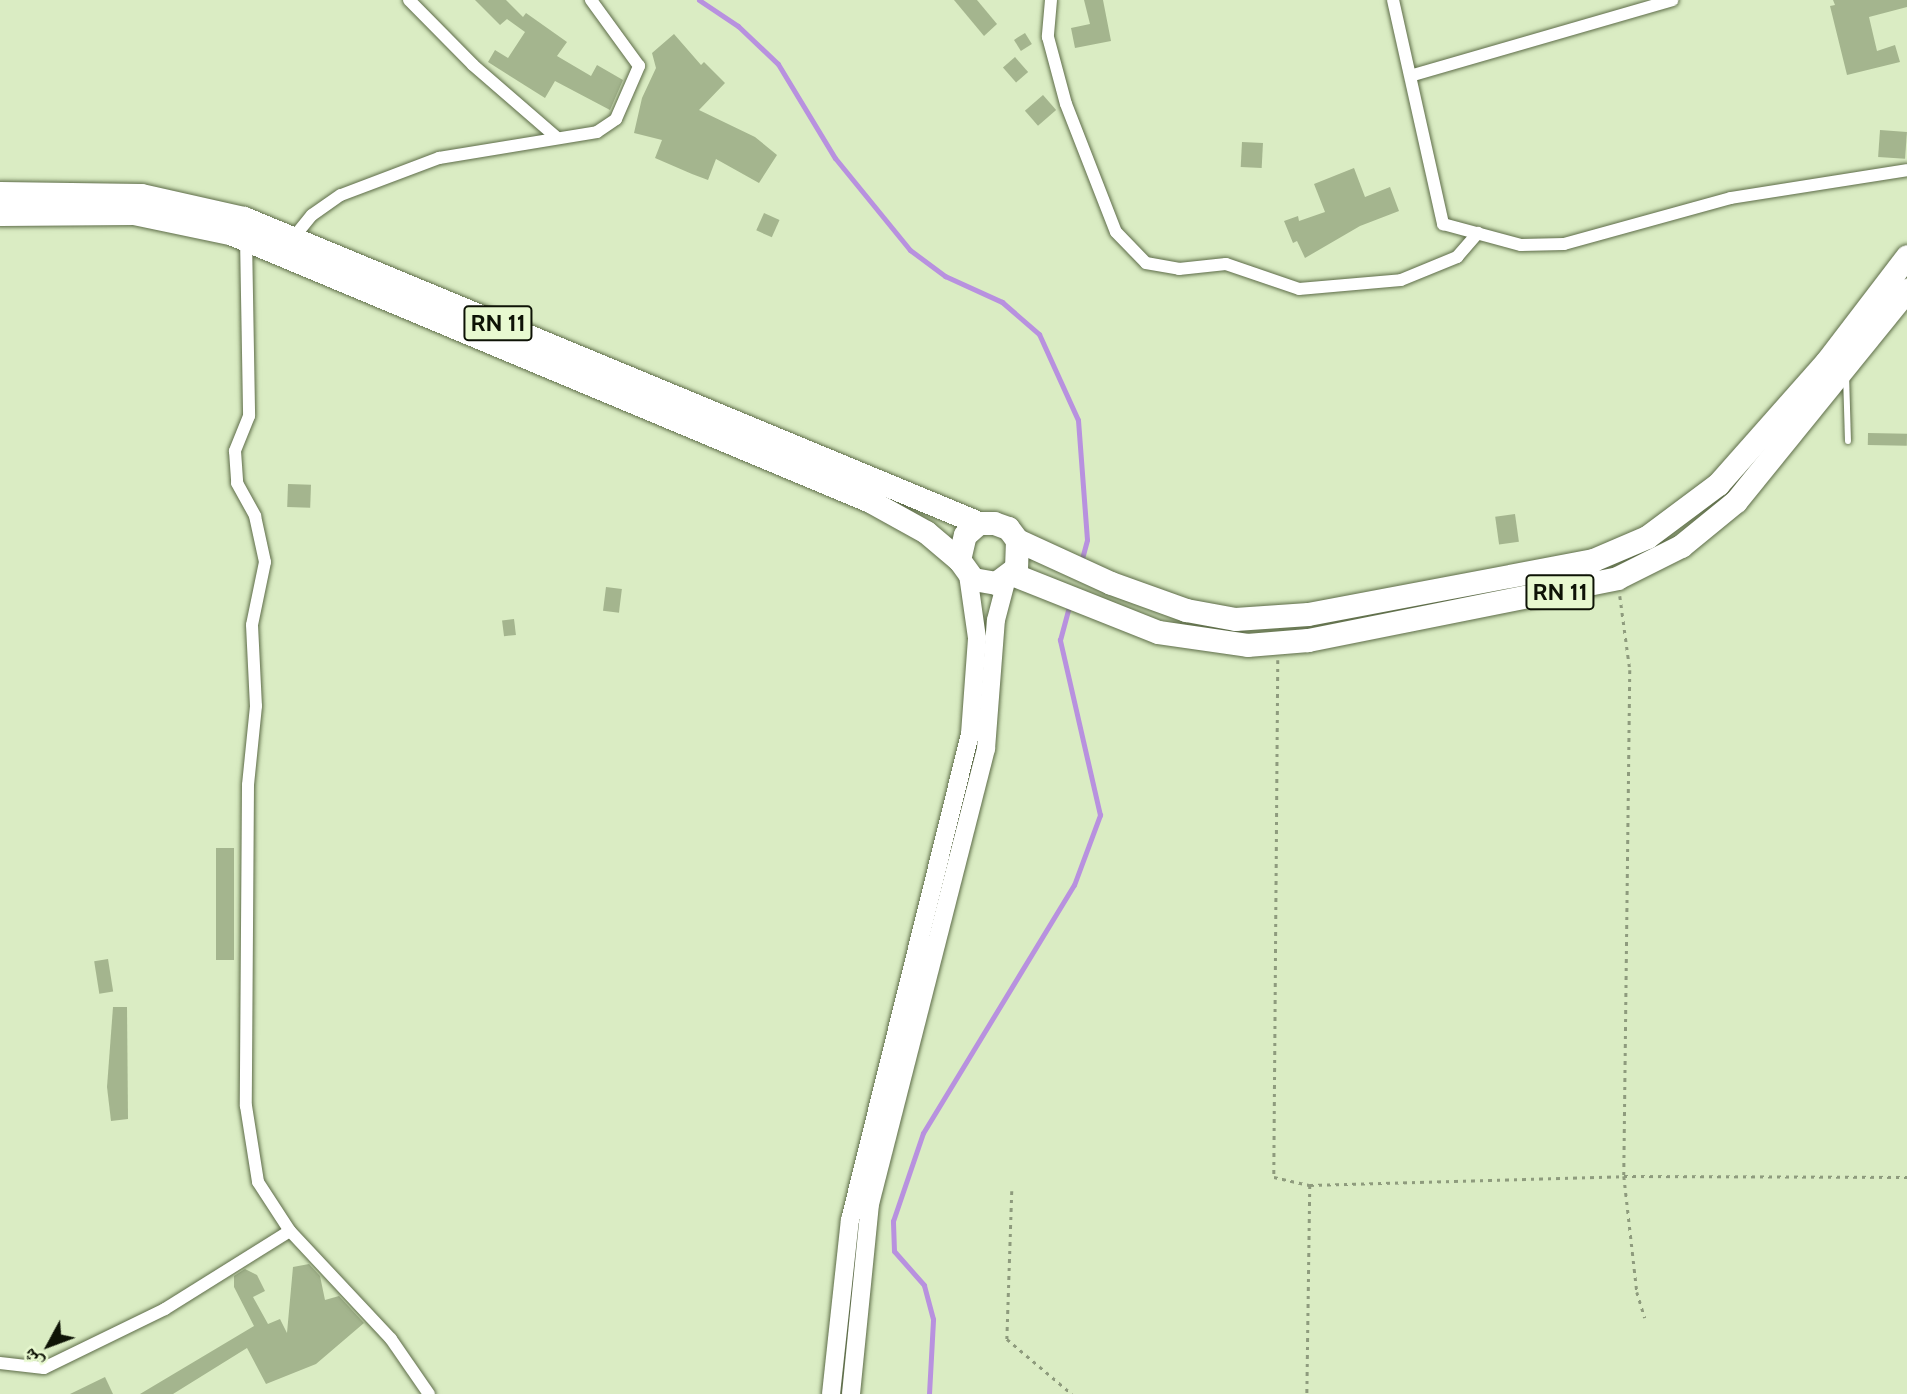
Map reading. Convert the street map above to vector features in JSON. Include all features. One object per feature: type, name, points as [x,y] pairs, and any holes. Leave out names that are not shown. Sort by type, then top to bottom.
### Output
[{"type":"highway","name":"RN 11","points":[[0,193],[141,195],[217,210],[295,237],[979,523]]},
{"type":"highway","name":"RN 11","points":[[0,214],[134,213],[184,220],[246,238],[870,501],[926,532],[964,568]]},
{"type":"highway","name":"RN 11","points":[[1017,540],[1111,583],[1210,616],[1283,618],[1564,567],[1620,549],[1672,521],[1718,484],[1826,362],[1907,256]]},
{"type":"highway","name":"RN 11","points":[[1009,576],[1034,581],[1096,608],[1188,639],[1277,644],[1617,578],[1661,559],[1719,518],[1846,369],[1907,290]]},
{"type":"highway","points":[[979,523],[1001,525],[1017,540],[1019,561],[1009,576],[990,584],[964,568],[960,542],[979,523]]},
{"type":"main road","points":[[831,1394],[850,1220],[970,734],[977,638],[964,568]]},
{"type":"main road","points":[[851,1394],[870,1204],[986,749],[996,620],[1009,576]]},
{"type":"street","points":[[409,0],[473,65],[556,137]]},
{"type":"street","points":[[295,237],[323,206],[353,190],[439,158],[597,132],[616,119],[639,66],[591,0]]},
{"type":"street","points":[[1051,0],[1048,37],[1066,104],[1116,232],[1146,263],[1180,269],[1226,264],[1299,289],[1401,280],[1457,257],[1478,233]]},
{"type":"street","points":[[1393,0],[1413,75],[1443,224],[1521,245],[1564,244],[1731,198],[1907,170]]},
{"type":"street","points":[[1413,75],[1672,0]]},
{"type":"street","points":[[246,238],[248,415],[235,451],[237,483],[256,516],[265,562],[252,625],[256,706],[248,785],[246,1107],[258,1182],[290,1231],[391,1339],[429,1394]]},
{"type":"street","points":[[0,1363],[44,1368],[165,1309],[290,1231]]},
{"type":"lane","points":[[1846,369],[1848,441]]},
{"type":"path","points":[[1617,578],[1630,670],[1624,1176],[1637,1292],[1645,1318]]},
{"type":"path","points":[[1277,644],[1274,1177],[1310,1185],[1624,1176],[1907,1177]]},
{"type":"path","points":[[1307,1394],[1310,1185]]},
{"type":"path","points":[[1012,1191],[1007,1339],[1072,1394]]},
{"type":"building","points":[[475,0],[506,0],[523,17],[526,13],[567,42],[557,56],[591,76],[597,65],[623,80],[610,110],[555,81],[545,98],[488,62],[495,50],[508,58],[525,32],[507,19],[500,25]]},
{"type":"building","points":[[954,0],[977,0],[997,24],[984,36]]},
{"type":"building","points":[[1084,0],[1103,0],[1111,41],[1075,48],[1071,28],[1090,24]]},
{"type":"building","points":[[1833,0],[1907,0],[1907,7],[1869,17],[1877,51],[1895,45],[1900,62],[1847,75],[1830,6],[1835,5]]},
{"type":"building","points":[[1025,33],[1032,44],[1021,51],[1014,40]]},
{"type":"building","points":[[674,34],[701,65],[704,62],[725,83],[699,110],[755,137],[777,155],[759,183],[716,159],[708,180],[692,174],[655,158],[662,140],[634,133],[642,98],[656,68],[652,53]]},
{"type":"building","points":[[1015,57],[1028,72],[1016,83],[1003,67]]},
{"type":"building","points":[[1043,95],[1056,110],[1038,126],[1025,111]]},
{"type":"building","points":[[1880,130],[1907,132],[1905,159],[1878,157]]},
{"type":"building","points":[[1242,142],[1263,143],[1262,168],[1241,167]]},
{"type":"building","points":[[1354,168],[1365,197],[1390,187],[1399,211],[1360,226],[1305,258],[1297,241],[1293,243],[1284,221],[1298,216],[1299,221],[1325,212],[1314,184]]},
{"type":"building","points":[[764,213],[780,220],[772,237],[756,230]]},
{"type":"building","points":[[1868,433],[1907,434],[1907,446],[1868,445]]},
{"type":"building","points":[[288,484],[311,485],[310,508],[287,507]]},
{"type":"building","points":[[1515,514],[1519,542],[1499,545],[1495,517]]},
{"type":"building","points":[[606,587],[622,589],[619,613],[603,611]]},
{"type":"building","points":[[514,619],[516,635],[504,636],[502,620]]},
{"type":"building","points":[[216,848],[234,848],[234,960],[216,960]]},
{"type":"building","points":[[108,959],[113,992],[99,994],[94,961]]},
{"type":"building","points":[[113,1007],[127,1007],[128,1119],[111,1121],[107,1087]]},
{"type":"building","points":[[309,1264],[320,1276],[325,1300],[339,1296],[364,1323],[316,1364],[266,1384],[247,1348],[173,1394],[140,1394],[254,1326],[234,1287],[234,1276],[245,1269],[257,1275],[265,1291],[253,1297],[268,1324],[280,1319],[287,1333],[293,1267]]},
{"type":"building","points":[[105,1377],[113,1394],[70,1394]]},
{"type":"waterway","points":[[699,0],[738,26],[778,64],[835,158],[910,250],[945,276],[1002,302],[1039,334],[1078,420],[1087,540],[1081,563]]},
{"type":"waterway","points":[[929,1394],[933,1319],[924,1285],[894,1251],[893,1221],[923,1133],[1074,885],[1100,815],[1060,640],[1070,603]]}]
